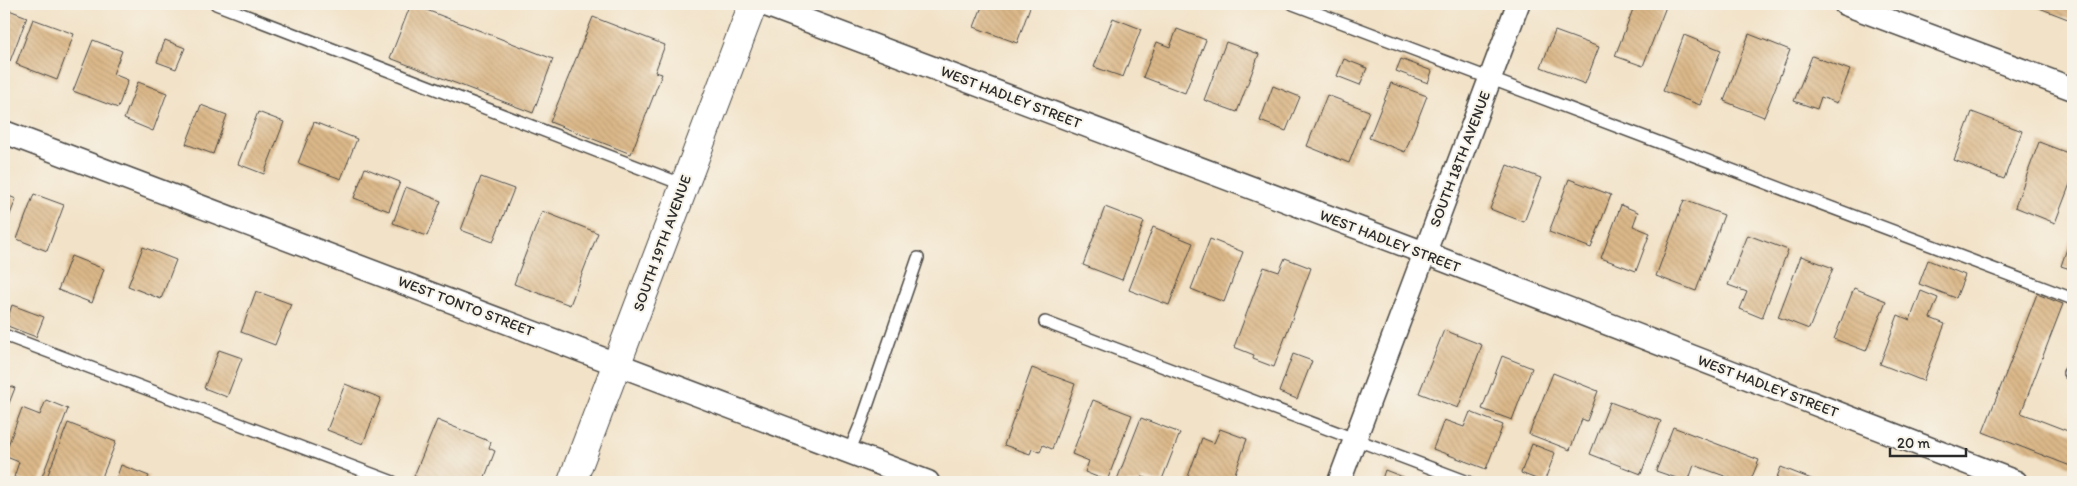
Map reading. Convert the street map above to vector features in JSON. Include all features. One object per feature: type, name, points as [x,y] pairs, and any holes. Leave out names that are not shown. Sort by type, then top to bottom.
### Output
[{"type":"main road","name":"SOUTH 19TH AVENUE","points":[[572,482],[753,4]]},
{"type":"street","name":"WEST HADLEY STREET","points":[[763,4],[1424,253],[2016,482]]},
{"type":"street","name":"SOUTH 18TH AVENUE","points":[[1338,482],[1518,4]]},
{"type":"street","points":[[1846,4],[2073,89]]},
{"type":"street","name":"WEST TONTO STREET","points":[[4,132],[928,482]]},
{"type":"lane","points":[[216,4],[684,185]]},
{"type":"lane","points":[[1293,4],[2073,299]]},
{"type":"lane","points":[[849,452],[862,421],[918,258]]},
{"type":"lane","points":[[1045,322],[1468,482]]},
{"type":"lane","points":[[4,335],[393,482]]},
{"type":"building","points":[[411,4],[553,59],[533,113],[390,58]]},
{"type":"building","points":[[983,4],[1031,4],[1017,43],[974,27]]},
{"type":"building","points":[[1635,4],[1667,4],[1643,66],[1615,56]]},
{"type":"building","points":[[2029,4],[2073,4],[2073,21]]},
{"type":"building","points":[[4,8],[27,17],[10,61],[4,59]]},
{"type":"building","points":[[593,17],[665,45],[655,72],[662,74],[631,154],[550,122]]},
{"type":"building","points":[[1113,18],[1141,29],[1123,77],[1094,67]]},
{"type":"building","points":[[33,19],[74,34],[57,80],[16,64]]},
{"type":"building","points":[[1177,29],[1206,40],[1185,93],[1143,77],[1157,42],[1170,47]]},
{"type":"building","points":[[1555,31],[1599,47],[1585,84],[1541,67]]},
{"type":"building","points":[[1749,34],[1790,50],[1764,117],[1724,101]]},
{"type":"building","points":[[1684,35],[1721,50],[1700,105],[1663,91]]},
{"type":"building","points":[[93,40],[122,51],[113,74],[128,80],[118,108],[73,91]]},
{"type":"building","points":[[165,40],[185,48],[176,69],[157,62]]},
{"type":"building","points":[[1226,42],[1259,54],[1237,112],[1204,100]]},
{"type":"building","points":[[1812,56],[1850,70],[1837,103],[1821,97],[1817,109],[1794,101]]},
{"type":"building","points":[[1344,59],[1367,68],[1360,85],[1337,76]]},
{"type":"building","points":[[1401,59],[1432,71],[1428,83],[1396,71]]},
{"type":"building","points":[[138,82],[167,93],[153,131],[124,119]]},
{"type":"building","points":[[1391,83],[1427,96],[1405,152],[1369,138]]},
{"type":"building","points":[[1273,86],[1300,97],[1286,131],[1260,121]]},
{"type":"building","points":[[1327,95],[1369,111],[1349,163],[1307,146]]},
{"type":"building","points":[[201,105],[227,115],[213,154],[186,144]]},
{"type":"building","points":[[258,112],[284,122],[264,174],[238,164]]},
{"type":"building","points":[[1972,112],[2022,131],[2004,179],[1954,160]]},
{"type":"building","points":[[314,122],[357,139],[341,179],[298,163]]},
{"type":"building","points":[[2039,142],[2073,155],[2073,176],[2055,223],[2015,207]]},
{"type":"building","points":[[1507,165],[1541,178],[1524,222],[1490,209]]},
{"type":"building","points":[[365,168],[400,182],[389,211],[354,198]]},
{"type":"building","points":[[481,177],[514,189],[493,242],[461,230]]},
{"type":"building","points":[[1569,179],[1611,195],[1591,248],[1549,232]]},
{"type":"building","points":[[406,187],[441,201],[427,236],[393,223]]},
{"type":"building","points":[[4,194],[16,199],[6,225],[4,224]]},
{"type":"building","points":[[34,194],[64,205],[47,251],[17,239]]},
{"type":"building","points":[[1684,200],[1724,215],[1696,291],[1656,276]]},
{"type":"building","points":[[1621,205],[1638,212],[1633,226],[1650,233],[1636,271],[1601,258]]},
{"type":"building","points":[[1105,207],[1144,222],[1122,280],[1083,265]]},
{"type":"building","points":[[542,211],[598,233],[570,305],[514,284]]},
{"type":"building","points":[[1153,227],[1193,243],[1169,305],[1129,290]]},
{"type":"building","points":[[1748,235],[1788,250],[1762,318],[1740,309],[1747,292],[1728,285]]},
{"type":"building","points":[[2071,237],[2073,238],[2073,270],[2061,266]]},
{"type":"building","points":[[1210,239],[1243,252],[1224,302],[1191,289]]},
{"type":"building","points":[[143,247],[176,260],[161,299],[128,286]]},
{"type":"building","points":[[71,256],[104,269],[92,303],[58,290]]},
{"type":"building","points":[[1801,256],[1833,268],[1809,329],[1778,317]]},
{"type":"building","points":[[1285,258],[1311,268],[1274,367],[1253,359],[1254,355],[1234,347],[1264,267],[1279,272]]},
{"type":"building","points":[[1928,260],[1965,275],[1956,298],[1919,284]]},
{"type":"building","points":[[1854,288],[1886,301],[1866,351],[1834,339]]},
{"type":"building","points":[[256,291],[291,304],[275,345],[241,332]]},
{"type":"building","points":[[1921,291],[1938,298],[1930,318],[1945,324],[1923,381],[1880,364],[1898,315],[1910,320]]},
{"type":"building","points":[[2037,294],[2063,304],[2021,413],[2073,433],[2073,467],[1983,432]]},
{"type":"building","points":[[12,305],[44,317],[36,337],[5,325]]},
{"type":"building","points":[[1444,330],[1482,345],[1458,408],[1419,393]]},
{"type":"building","points":[[219,350],[242,358],[227,397],[204,388]]},
{"type":"building","points":[[1293,354],[1312,361],[1297,399],[1279,392]]},
{"type":"building","points":[[1502,356],[1532,368],[1512,420],[1482,409]]},
{"type":"building","points":[[1032,368],[1075,384],[1052,449],[1043,445],[1040,452],[1032,449],[1030,454],[1004,445]]},
{"type":"building","points":[[1553,373],[1598,391],[1587,421],[1582,419],[1570,450],[1529,434]]},
{"type":"building","points":[[4,384],[15,388],[4,416]]},
{"type":"building","points":[[345,384],[381,398],[363,444],[327,430]]},
{"type":"building","points":[[46,400],[68,409],[40,482],[28,482],[14,477],[19,462],[4,456],[22,408],[40,415]]},
{"type":"building","points":[[1093,400],[1132,415],[1107,481],[1085,472],[1089,461],[1072,454]]},
{"type":"building","points":[[1610,402],[1661,421],[1641,474],[1590,454]]},
{"type":"building","points":[[1470,412],[1503,425],[1486,469],[1433,449],[1444,420],[1464,427]]},
{"type":"building","points":[[1141,418],[1180,433],[1161,482],[1142,477],[1141,482],[1116,482]]},
{"type":"building","points":[[437,420],[491,442],[489,448],[495,451],[483,482],[428,482],[414,476]]},
{"type":"building","points":[[68,423],[116,442],[100,482],[45,482]]},
{"type":"building","points":[[1673,427],[1759,460],[1750,482],[1741,482],[1694,465],[1688,482],[1656,471]]},
{"type":"building","points":[[1220,429],[1247,439],[1232,482],[1186,482],[1202,438],[1214,443]]},
{"type":"building","points":[[1532,444],[1555,453],[1544,482],[1521,473]]},
{"type":"building","points":[[121,465],[149,476],[146,482],[115,482]]},
{"type":"building","points":[[1781,467],[1819,482],[1775,482]]},
{"type":"building","points":[[1385,470],[1416,482],[1381,482]]}]
